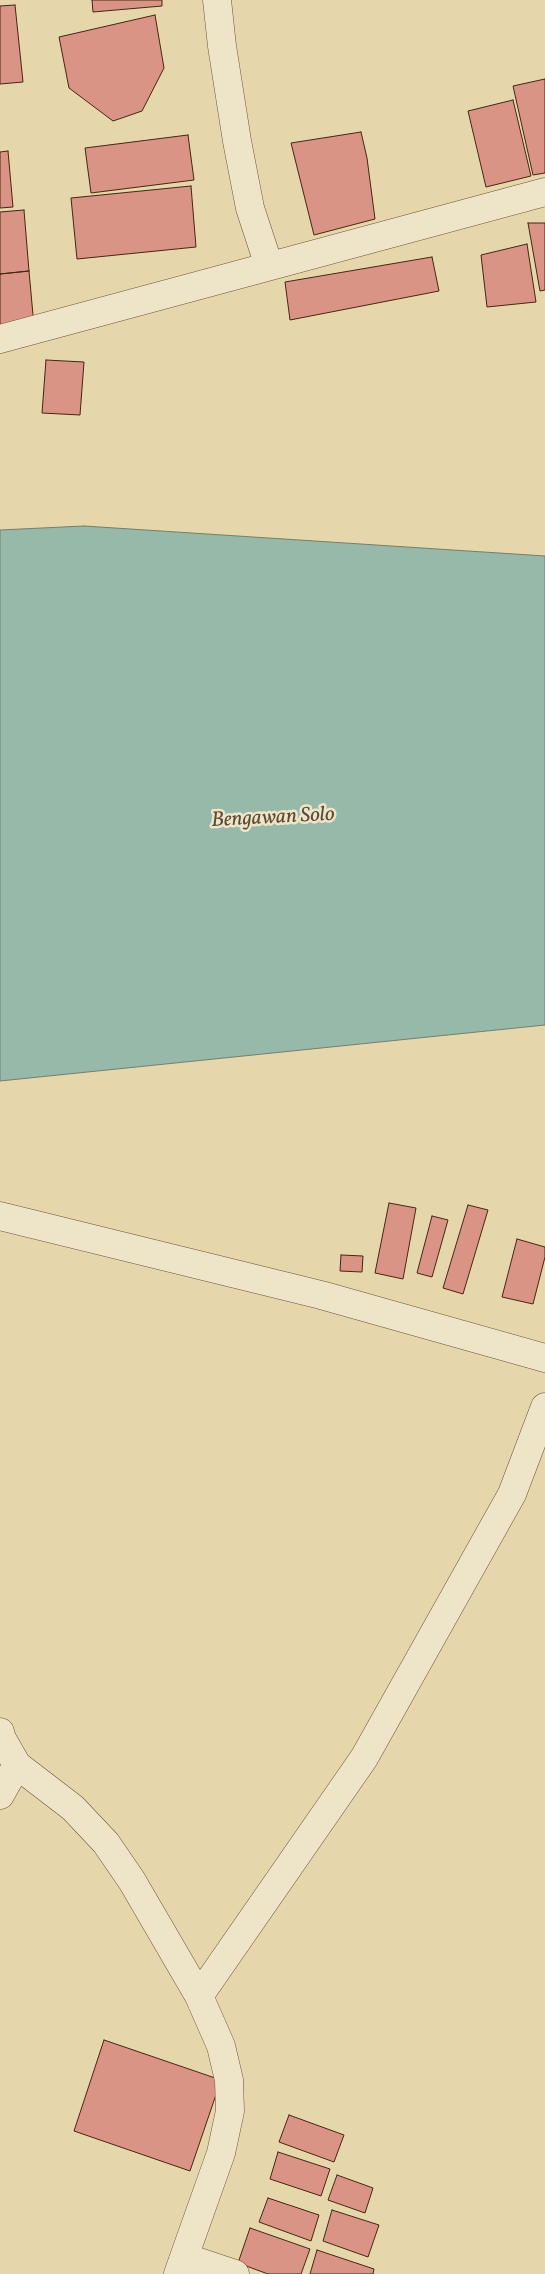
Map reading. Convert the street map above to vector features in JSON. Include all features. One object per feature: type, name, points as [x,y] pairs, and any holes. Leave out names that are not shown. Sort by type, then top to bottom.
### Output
[{"type":"street","points":[[217,0],[222,46],[237,141],[250,208],[269,266]]},
{"type":"street","points":[[0,339],[545,192]]},
{"type":"street","points":[[0,1216],[322,1296],[545,1358]]},
{"type":"street","points":[[199,1996],[364,1758],[512,1494],[545,1407]]},
{"type":"street","points":[[0,1732],[2,1740],[17,1765],[72,1808],[106,1843],[132,1881],[199,1996],[221,2046],[229,2080],[230,2111],[221,2153],[181,2265],[235,2274]]},
{"type":"street","points":[[0,1795],[17,1765]]},
{"type":"water","name":"Bengawan Solo","points":[[84,526],[545,556],[545,1025],[0,1081],[0,530]]},
{"type":"building","points":[[92,0],[162,0],[162,6],[93,12]]},
{"type":"building","points":[[15,5],[23,82],[0,84],[0,6]]},
{"type":"building","points":[[155,15],[164,68],[142,111],[113,121],[69,88],[59,37]]},
{"type":"building","points":[[545,79],[545,173],[533,175],[513,86]]},
{"type":"building","points":[[513,100],[531,176],[486,187],[468,111]]},
{"type":"building","points":[[361,132],[367,158],[375,219],[314,235],[291,143]]},
{"type":"building","points":[[188,135],[194,180],[91,193],[85,148]]},
{"type":"building","points":[[8,151],[13,207],[0,208],[0,152]]},
{"type":"building","points":[[191,186],[196,247],[77,259],[71,198]]},
{"type":"building","points":[[24,210],[29,271],[0,274],[0,212]]},
{"type":"building","points":[[528,223],[545,223],[545,290],[540,291]]},
{"type":"building","points":[[527,244],[536,302],[487,307],[481,255]]},
{"type":"building","points":[[432,257],[439,291],[290,320],[285,282]]},
{"type":"building","points":[[29,271],[34,326],[0,329],[0,274]]},
{"type":"building","points":[[46,360],[84,362],[80,415],[42,413]]},
{"type":"building","points":[[389,1203],[416,1208],[403,1279],[375,1273]]},
{"type":"building","points":[[468,1205],[488,1210],[463,1294],[443,1288]]},
{"type":"building","points":[[432,1216],[448,1220],[432,1277],[417,1273]]},
{"type":"building","points":[[517,1239],[545,1247],[545,1257],[533,1304],[502,1297]]},
{"type":"building","points":[[341,1255],[363,1256],[362,1272],[340,1271]]},
{"type":"building","points":[[104,2040],[221,2080],[190,2171],[74,2131]]},
{"type":"building","points":[[289,2115],[344,2135],[334,2162],[279,2142]]},
{"type":"building","points":[[278,2152],[330,2169],[321,2196],[270,2179]]},
{"type":"building","points":[[337,2175],[373,2188],[365,2213],[328,2200]]},
{"type":"building","points":[[268,2198],[319,2215],[311,2241],[259,2222]]},
{"type":"building","points":[[332,2210],[379,2225],[368,2257],[323,2241]]},
{"type":"building","points":[[250,2228],[310,2249],[301,2274],[268,2274],[238,2263]]},
{"type":"building","points":[[317,2250],[374,2269],[373,2274],[310,2274]]}]
